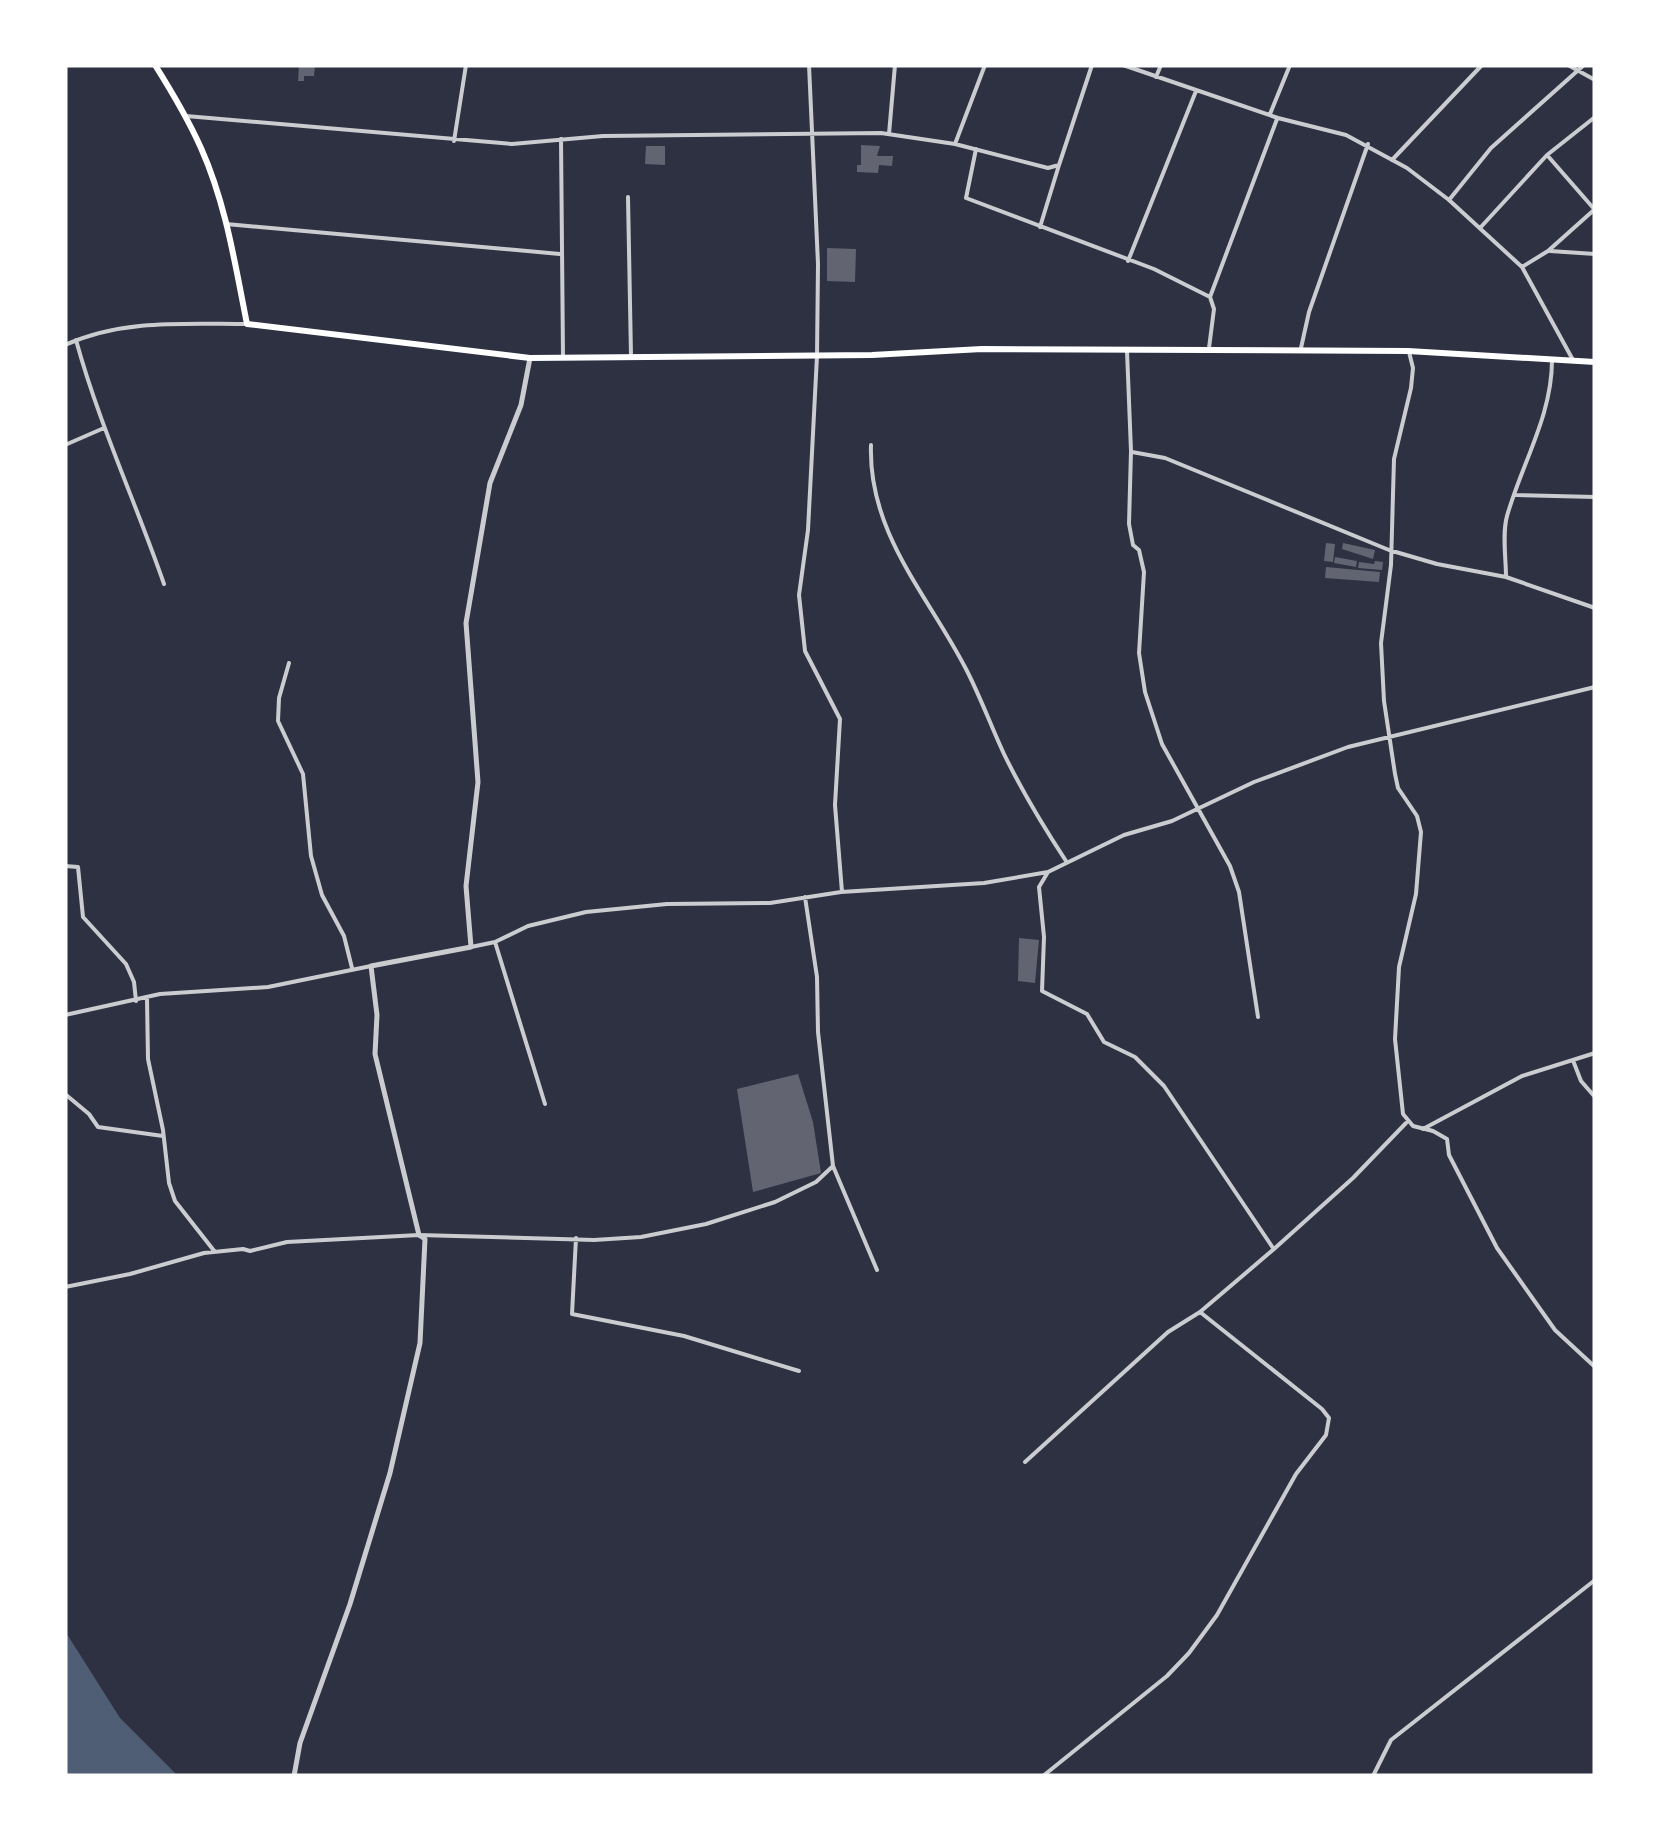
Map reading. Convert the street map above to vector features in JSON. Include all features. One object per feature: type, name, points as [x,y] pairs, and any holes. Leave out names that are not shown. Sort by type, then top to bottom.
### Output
[{"type":"highway","points":[[155,65],[186,116],[209,169],[226,224],[247,324],[530,358],[817,356],[967,348],[1408,351],[1595,362]]},
{"type":"street","points":[[454,141],[466,65]]},
{"type":"street","points":[[809,65],[818,264],[817,356],[800,618],[804,651],[840,719],[834,805],[842,892]]},
{"type":"street","points":[[890,134],[896,65]]},
{"type":"street","points":[[955,144],[986,65]]},
{"type":"street","points":[[1040,228],[1092,65]]},
{"type":"street","points":[[1123,65],[1368,144],[1449,200],[1522,267],[1573,360]]},
{"type":"street","points":[[1156,77],[1161,65]]},
{"type":"street","points":[[1270,114],[1290,65]]},
{"type":"street","points":[[1392,160],[1482,65]]},
{"type":"street","points":[[1568,65],[1595,80]]},
{"type":"street","points":[[1449,200],[1491,148],[1584,65]]},
{"type":"street","points":[[1128,260],[1196,91]]},
{"type":"street","points":[[186,116],[512,144],[561,139],[890,134],[955,144],[1048,168],[1059,164]]},
{"type":"street","points":[[1480,228],[1547,154],[1595,117]]},
{"type":"street","points":[[1208,352],[1214,310],[1210,296],[1278,118]]},
{"type":"street","points":[[561,139],[563,357]]},
{"type":"street","points":[[1300,350],[1308,312],[1368,144]]},
{"type":"street","points":[[976,149],[966,198],[1210,296]]},
{"type":"street","points":[[1522,267],[1595,209],[1547,154]]},
{"type":"street","points":[[628,197],[631,356]]},
{"type":"street","points":[[226,224],[560,254]]},
{"type":"street","points":[[1548,250],[1595,254]]},
{"type":"street","points":[[65,345],[130,325],[247,324]]},
{"type":"street","points":[[76,340],[104,428],[164,584]]},
{"type":"street","points":[[1126,351],[1131,452],[1129,524],[1144,572],[1140,674],[1162,744],[1230,866],[1240,892],[1258,1017]]},
{"type":"street","points":[[1408,351],[1413,368],[1396,446],[1391,565],[1381,643],[1384,701],[1398,788],[1421,832],[1416,894],[1402,944],[1395,1021],[1402,1114],[1407,1122],[1447,1139],[1449,1155],[1496,1248],[1555,1330],[1595,1367]]},
{"type":"street","points":[[471,948],[466,886],[478,782],[466,623],[490,482],[520,406],[530,358]]},
{"type":"street","points":[[1506,577],[1506,520],[1551,387],[1552,360]]},
{"type":"street","points":[[65,445],[104,428]]},
{"type":"street","points":[[871,445],[875,499],[896,547],[920,596],[966,669],[1005,756],[1040,821],[1066,861]]},
{"type":"street","points":[[1131,452],[1165,458],[1389,550],[1506,577],[1595,608]]},
{"type":"street","points":[[1516,494],[1595,497]]},
{"type":"street","points":[[288,662],[278,721],[303,774],[311,856],[322,894],[344,936],[352,968]]},
{"type":"street","points":[[65,1015],[147,996],[268,987],[471,948],[495,942],[528,926],[586,912],[667,904],[770,903],[842,892],[984,883],[1048,872],[1124,835],[1348,748],[1595,687]]},
{"type":"street","points":[[65,866],[78,867],[82,917],[126,964],[134,982],[136,1001]]},
{"type":"street","points":[[1048,872],[1040,887],[1044,936],[1042,991],[1087,1014],[1104,1042],[1134,1057],[1164,1086],[1274,1249]]},
{"type":"street","points":[[805,897],[820,1002],[818,1032],[834,1166],[877,1270]]},
{"type":"street","points":[[495,942],[544,1104]]},
{"type":"street","points":[[294,1776],[300,1743],[350,1604],[399,1436],[420,1343],[424,1239],[418,1234],[375,1054],[377,1015],[371,966]]},
{"type":"street","points":[[147,996],[148,1060],[169,1182],[176,1201],[215,1252]]},
{"type":"street","points":[[1423,1129],[1522,1076],[1595,1053]]},
{"type":"street","points":[[1574,1062],[1580,1081],[1595,1097]]},
{"type":"street","points":[[65,1094],[90,1114],[98,1127],[164,1136]]},
{"type":"street","points":[[1025,1462],[1168,1332],[1200,1312],[1274,1249],[1353,1178],[1407,1122]]},
{"type":"street","points":[[65,1287],[215,1252],[250,1252],[286,1242],[418,1234],[641,1238],[706,1224],[775,1202],[816,1182],[834,1166]]},
{"type":"street","points":[[576,1238],[572,1314],[684,1336],[799,1371]]},
{"type":"street","points":[[1042,1776],[1167,1676],[1188,1653],[1217,1615],[1296,1474],[1330,1429],[1329,1418],[1322,1409],[1200,1312]]},
{"type":"street","points":[[1373,1776],[1391,1740],[1595,1580]]},
{"type":"water","points":[[65,1631],[120,1718],[178,1776],[65,1776]]},
{"type":"building","points":[[299,65],[315,65],[314,76],[298,81]]},
{"type":"building","points":[[861,145],[880,146],[877,156],[893,156],[892,166],[879,165],[878,173],[857,172]]},
{"type":"building","points":[[646,146],[665,146],[665,165],[645,164]]},
{"type":"building","points":[[827,248],[856,249],[855,282],[827,281]]},
{"type":"building","points":[[1326,543],[1335,544],[1333,562],[1324,561]]},
{"type":"building","points":[[1343,543],[1375,550],[1373,559],[1342,549]]},
{"type":"building","points":[[1335,557],[1357,561],[1356,567],[1334,563]]},
{"type":"building","points":[[1359,562],[1383,562],[1382,570],[1358,568]]},
{"type":"building","points":[[1326,567],[1380,572],[1379,582],[1325,578]]},
{"type":"building","points":[[1019,938],[1039,940],[1035,983],[1018,981]]},
{"type":"building","points":[[798,1074],[813,1122],[821,1173],[753,1192],[737,1089]]}]
